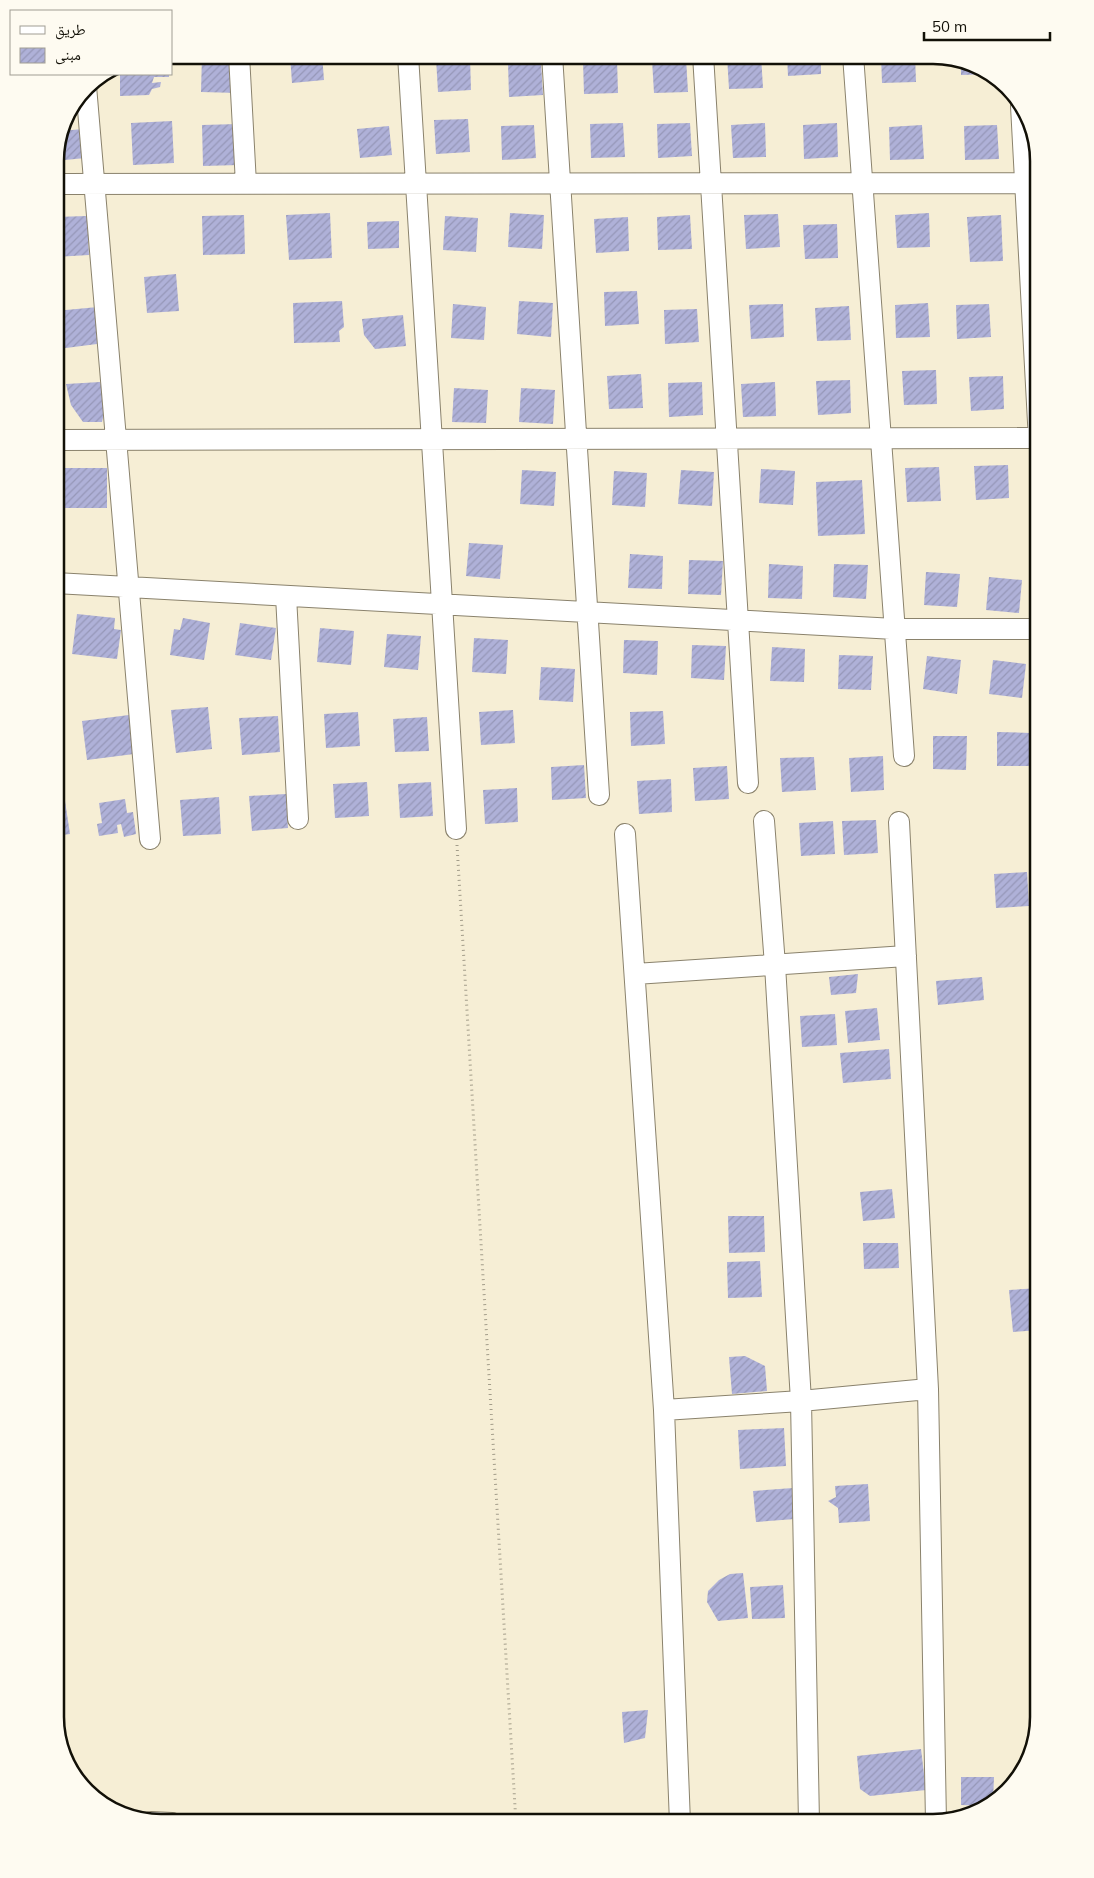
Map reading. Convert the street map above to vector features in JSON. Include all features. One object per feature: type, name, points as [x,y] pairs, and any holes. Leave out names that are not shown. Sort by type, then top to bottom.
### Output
[{"type":"street","points":[[239,64],[246,184]]},
{"type":"street","points":[[409,64],[456,829]]},
{"type":"street","points":[[553,64],[600,795]]},
{"type":"street","points":[[704,64],[748,783]]},
{"type":"street","points":[[854,64],[904,756]]},
{"type":"street","points":[[87,98],[150,839]]},
{"type":"street","points":[[1022,122],[1030,285]]},
{"type":"street","points":[[64,184],[1024,182]]},
{"type":"street","points":[[64,440],[1030,440]]},
{"type":"street","points":[[64,583],[895,629],[1030,629]]},
{"type":"street","points":[[286,596],[298,819]]},
{"type":"street","points":[[764,822],[776,965],[801,1401],[809,1814]]},
{"type":"street","points":[[899,822],[928,1389],[936,1814]]},
{"type":"street","points":[[625,834],[664,1410],[680,1814]]},
{"type":"street","points":[[635,974],[906,956]]},
{"type":"street","points":[[664,1410],[801,1401],[928,1389]]},
{"type":"path","points":[[456,829],[515,1814]]},
{"type":"building","points":[[202,64],[239,64],[238,93],[201,92]]},
{"type":"building","points":[[291,64],[323,64],[324,80],[292,83]]},
{"type":"building","points":[[354,64],[385,64],[385,65]]},
{"type":"building","points":[[436,64],[470,64],[471,90],[438,92]]},
{"type":"building","points":[[508,64],[541,64],[543,95],[509,97]]},
{"type":"building","points":[[583,64],[617,64],[618,93],[584,94]]},
{"type":"building","points":[[652,64],[686,64],[688,92],[654,93]]},
{"type":"building","points":[[727,64],[762,64],[763,88],[729,89]]},
{"type":"building","points":[[787,64],[821,64],[821,74],[788,76]]},
{"type":"building","points":[[881,64],[915,64],[916,82],[882,83]]},
{"type":"building","points":[[961,68],[977,75],[961,75]]},
{"type":"building","points":[[120,75],[169,75],[169,77],[154,77],[152,83],[161,82],[160,87],[152,89],[149,95],[120,96]]},
{"type":"building","points":[[468,119],[470,152],[436,154],[434,120]]},
{"type":"building","points":[[172,121],[174,163],[133,165],[131,123]]},
{"type":"building","points":[[623,123],[625,157],[591,158],[590,124]]},
{"type":"building","points":[[690,123],[692,156],[658,158],[657,124]]},
{"type":"building","points":[[765,123],[766,157],[733,158],[731,125]]},
{"type":"building","points":[[837,123],[838,157],[804,159],[803,125]]},
{"type":"building","points":[[238,124],[239,165],[203,166],[202,125]]},
{"type":"building","points":[[534,125],[536,158],[502,160],[501,126]]},
{"type":"building","points":[[922,125],[924,159],[890,160],[889,127]]},
{"type":"building","points":[[997,125],[999,159],[965,160],[964,126]]},
{"type":"building","points":[[389,126],[392,155],[360,158],[357,129]]},
{"type":"building","points":[[83,129],[85,158],[64,160],[69,130]]},
{"type":"building","points":[[330,213],[332,258],[289,260],[286,215]]},
{"type":"building","points":[[510,213],[544,215],[542,249],[508,247]]},
{"type":"building","points":[[929,213],[930,247],[897,248],[895,215]]},
{"type":"building","points":[[778,214],[780,247],[746,249],[744,215]]},
{"type":"building","points":[[244,215],[245,254],[203,255],[202,216]]},
{"type":"building","points":[[690,215],[692,249],[658,250],[657,217]]},
{"type":"building","points":[[1001,215],[1003,261],[970,262],[967,217]]},
{"type":"building","points":[[87,216],[89,255],[64,256],[64,217]]},
{"type":"building","points":[[445,216],[478,218],[476,252],[443,250]]},
{"type":"building","points":[[628,217],[629,251],[596,253],[594,219]]},
{"type":"building","points":[[399,221],[399,248],[368,249],[367,222]]},
{"type":"building","points":[[837,224],[838,258],[805,259],[803,225]]},
{"type":"building","points":[[176,274],[179,311],[147,313],[144,277]]},
{"type":"building","points":[[637,291],[639,324],[605,326],[604,292]]},
{"type":"building","points":[[342,301],[344,327],[339,331],[340,342],[294,343],[293,303]]},
{"type":"building","points":[[519,301],[553,303],[551,337],[517,334]]},
{"type":"building","points":[[928,303],[930,337],[896,338],[895,305]]},
{"type":"building","points":[[453,304],[486,307],[484,340],[451,338]]},
{"type":"building","points":[[783,304],[784,337],[751,339],[749,305]]},
{"type":"building","points":[[989,304],[991,337],[957,339],[956,305]]},
{"type":"building","points":[[849,306],[851,340],[817,341],[815,308]]},
{"type":"building","points":[[98,307],[101,333],[97,344],[64,348],[64,310]]},
{"type":"building","points":[[697,309],[699,342],[665,344],[664,310]]},
{"type":"building","points":[[403,315],[406,346],[375,349],[364,335],[362,319]]},
{"type":"building","points":[[936,370],[937,404],[904,405],[902,371]]},
{"type":"building","points":[[641,374],[643,408],[609,409],[607,376]]},
{"type":"building","points":[[1003,376],[1004,409],[971,411],[969,377]]},
{"type":"building","points":[[850,380],[851,413],[818,415],[816,381]]},
{"type":"building","points":[[100,382],[107,401],[102,422],[83,422],[71,405],[66,384]]},
{"type":"building","points":[[702,382],[703,415],[669,417],[668,383]]},
{"type":"building","points":[[775,382],[776,416],[743,417],[741,384]]},
{"type":"building","points":[[454,388],[488,390],[486,423],[452,422]]},
{"type":"building","points":[[521,388],[555,390],[553,424],[519,422]]},
{"type":"building","points":[[1008,465],[1009,498],[976,500],[974,466]]},
{"type":"building","points":[[939,467],[941,501],[907,502],[905,468]]},
{"type":"building","points":[[64,468],[107,468],[107,508],[65,508]]},
{"type":"building","points":[[761,469],[795,471],[793,505],[759,503]]},
{"type":"building","points":[[522,470],[556,472],[554,506],[520,504]]},
{"type":"building","points":[[681,470],[714,472],[712,506],[678,504]]},
{"type":"building","points":[[614,471],[647,473],[645,507],[612,505]]},
{"type":"building","points":[[862,480],[865,534],[818,536],[816,482]]},
{"type":"building","points":[[469,543],[503,545],[500,579],[466,576]]},
{"type":"building","points":[[630,554],[663,556],[662,589],[628,588]]},
{"type":"building","points":[[689,560],[723,561],[721,595],[688,594]]},
{"type":"building","points":[[769,564],[803,566],[802,599],[768,598]]},
{"type":"building","points":[[834,564],[868,565],[866,599],[833,597]]},
{"type":"building","points":[[926,572],[960,574],[957,607],[924,605]]},
{"type":"building","points":[[989,577],[1022,580],[1019,613],[986,610]]},
{"type":"building","points":[[77,614],[115,618],[114,629],[121,630],[117,659],[72,654]]},
{"type":"building","points":[[183,618],[210,623],[204,660],[170,655],[174,629],[180,630]]},
{"type":"building","points":[[240,623],[276,628],[271,660],[235,655]]},
{"type":"building","points":[[320,628],[354,631],[351,665],[317,662]]},
{"type":"building","points":[[387,634],[421,636],[418,670],[384,667]]},
{"type":"building","points":[[474,638],[508,640],[506,674],[472,672]]},
{"type":"building","points":[[624,640],[658,641],[657,675],[623,673]]},
{"type":"building","points":[[692,645],[726,646],[724,680],[691,678]]},
{"type":"building","points":[[772,647],[805,649],[804,682],[770,681]]},
{"type":"building","points":[[839,655],[873,656],[871,690],[838,689]]},
{"type":"building","points":[[927,656],[961,660],[957,694],[923,689]]},
{"type":"building","points":[[993,660],[1026,664],[1022,698],[989,694]]},
{"type":"building","points":[[541,667],[575,669],[573,702],[539,700]]},
{"type":"building","points":[[208,707],[212,749],[176,753],[171,710]]},
{"type":"building","points":[[513,710],[515,743],[481,745],[479,712]]},
{"type":"building","points":[[663,711],[665,744],[631,746],[630,712]]},
{"type":"building","points":[[358,712],[360,746],[326,748],[324,714]]},
{"type":"building","points":[[129,715],[134,754],[87,760],[82,721]]},
{"type":"building","points":[[278,716],[280,752],[242,755],[239,718]]},
{"type":"building","points":[[427,717],[429,751],[395,752],[393,719]]},
{"type":"building","points":[[997,732],[1030,733],[1030,766],[997,766]]},
{"type":"building","points":[[933,736],[967,736],[966,770],[933,769]]},
{"type":"building","points":[[883,756],[884,790],[851,792],[849,758]]},
{"type":"building","points":[[814,757],[816,790],[782,792],[780,758]]},
{"type":"building","points":[[584,765],[586,798],[552,800],[551,767]]},
{"type":"building","points":[[727,766],[729,799],[695,801],[693,768]]},
{"type":"building","points":[[671,779],[672,812],[639,814],[637,781]]},
{"type":"building","points":[[367,782],[369,816],[335,818],[333,784]]},
{"type":"building","points":[[431,782],[433,816],[400,818],[398,784]]},
{"type":"building","points":[[517,788],[518,822],[485,824],[483,790]]},
{"type":"building","points":[[286,794],[288,828],[252,831],[249,796]]},
{"type":"building","points":[[219,797],[221,834],[183,836],[180,800]]},
{"type":"building","points":[[125,799],[127,813],[133,812],[136,834],[124,837],[121,824],[117,825],[118,833],[99,836],[97,824],[102,823],[99,803]]},
{"type":"building","points":[[64,801],[70,834],[64,835]]},
{"type":"building","points":[[876,820],[878,853],[844,855],[842,821]]},
{"type":"building","points":[[833,821],[835,854],[801,856],[799,823]]},
{"type":"building","points":[[1027,872],[1029,906],[996,908],[994,874]]},
{"type":"building","points":[[858,974],[856,993],[831,995],[829,977]]},
{"type":"building","points":[[982,977],[984,1000],[938,1005],[936,981]]},
{"type":"building","points":[[877,1008],[880,1040],[848,1043],[845,1011]]},
{"type":"building","points":[[835,1014],[837,1045],[802,1047],[800,1016]]},
{"type":"building","points":[[889,1049],[891,1079],[843,1083],[840,1053]]},
{"type":"building","points":[[892,1189],[895,1218],[863,1221],[860,1192]]},
{"type":"building","points":[[728,1216],[764,1216],[765,1252],[729,1253]]},
{"type":"building","points":[[863,1243],[898,1243],[899,1268],[864,1269]]},
{"type":"building","points":[[760,1261],[762,1297],[728,1298],[727,1262]]},
{"type":"building","points":[[1030,1289],[1030,1331],[1013,1332],[1009,1290]]},
{"type":"building","points":[[745,1356],[765,1366],[767,1391],[732,1394],[729,1357]]},
{"type":"building","points":[[784,1428],[786,1466],[740,1469],[738,1430]]},
{"type":"building","points":[[868,1484],[870,1521],[839,1523],[838,1508],[828,1501],[836,1497],[835,1486]]},
{"type":"building","points":[[793,1488],[795,1519],[756,1522],[753,1491]]},
{"type":"building","points":[[743,1573],[748,1618],[718,1621],[707,1602],[708,1591],[719,1580],[730,1574]]},
{"type":"building","points":[[783,1585],[785,1618],[752,1619],[750,1587]]},
{"type":"building","points":[[648,1710],[645,1738],[624,1743],[622,1712]]},
{"type":"building","points":[[921,1749],[926,1790],[870,1796],[860,1789],[857,1756]]},
{"type":"building","points":[[961,1777],[994,1777],[993,1793],[974,1805],[961,1805]]}]
